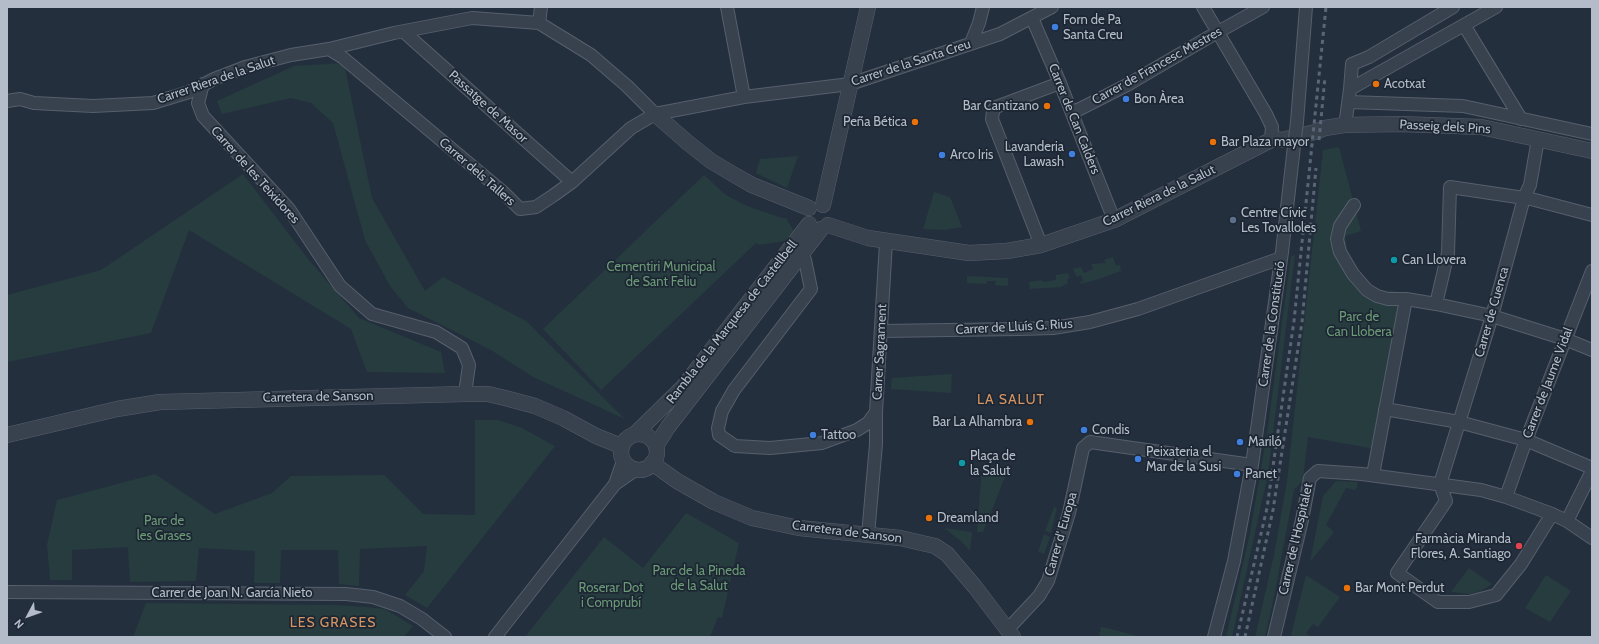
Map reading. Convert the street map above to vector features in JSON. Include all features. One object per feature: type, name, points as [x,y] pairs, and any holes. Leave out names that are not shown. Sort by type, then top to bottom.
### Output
[{"type":"street","points":[[539,23],[541,7]]},
{"type":"street","points":[[727,7],[744,97]]},
{"type":"street","points":[[662,113],[687,142],[711,160],[752,186],[816,206],[830,211],[831,215],[819,226],[806,216],[816,206],[850,84],[868,7]]},
{"type":"street","points":[[971,43],[979,23],[983,7]]},
{"type":"street","name":"Carrer de la Santa Creu","points":[[662,113],[744,97],[850,84],[914,64],[1000,34],[1052,7]]},
{"type":"street","points":[[1203,7],[1266,114],[1272,127],[1272,140]]},
{"type":"street","name":"Carrer de Francesc Mestres","points":[[1072,113],[1127,85],[1263,7]]},
{"type":"street","name":"Carrer de la Constitució","points":[[1214,637],[1234,561],[1252,465],[1281,258],[1297,122],[1306,7]]},
{"type":"street","points":[[1344,125],[1350,89],[1352,64],[1369,57],[1453,7]]},
{"type":"street","points":[[1350,89],[1496,7]]},
{"type":"street","name":"Carrer Riera de la Salut","points":[[7,101],[20,99],[34,103],[93,106],[153,103],[189,92],[203,84],[245,67],[290,54],[329,49],[472,18],[539,23],[591,55],[627,86],[662,113]]},
{"type":"street","name":"Carrer de Can Calders","points":[[1032,18],[1060,83],[1114,220]]},
{"type":"street","points":[[979,23],[985,29],[1000,34]]},
{"type":"street","points":[[1464,25],[1521,119]]},
{"type":"street","name":"Passatge de Masor","points":[[404,32],[572,182]]},
{"type":"street","name":"Carrer dels Tallers","points":[[329,49],[342,57],[503,192],[520,209],[536,207],[572,182],[631,128],[662,113]]},
{"type":"street","points":[[1041,245],[992,119],[991,111],[996,107],[1060,83]]},
{"type":"street","name":"Carrer de les Teixidores","points":[[203,84],[198,103],[203,116],[289,209],[340,286],[372,314],[436,332],[462,348],[469,365],[465,394]]},
{"type":"street","name":"Passeig dels Pins","points":[[1348,102],[1463,106],[1592,134]]},
{"type":"street","name":"Passeig dels Pins","points":[[1344,125],[1400,124],[1482,127],[1592,151]]},
{"type":"street","name":"Carrer Riera de la Salut","points":[[819,226],[886,242],[969,253],[1007,251],[1041,245],[1114,220],[1272,140],[1282,140],[1315,132],[1324,128],[1344,125]]},
{"type":"street","name":"Carrer de Cuenca","points":[[1440,484],[1492,316],[1524,198],[1530,185],[1538,139]]},
{"type":"street","points":[[1436,304],[1448,253],[1450,187],[1524,198],[1592,215]]},
{"type":"street","points":[[1354,204],[1340,226],[1338,239],[1340,252],[1353,274],[1367,290],[1377,296],[1388,299],[1406,299],[1492,316],[1565,339],[1592,350]]},
{"type":"street","name":"Rambla de la Marquesa de Castellbell","points":[[656,446],[668,427],[802,254],[819,226]]},
{"type":"street","name":"Rambla de la Marquesa de Castellbell","points":[[635,434],[683,387],[819,226]]},
{"type":"street","name":"Carrer Sagrament","points":[[720,435],[735,446],[770,448],[822,443],[857,430],[868,423],[876,412],[886,242]]},
{"type":"street","name":"Rambla de la Marquesa de Castellbell","points":[[720,435],[718,428],[722,411],[734,390],[811,289],[805,260],[802,254]]},
{"type":"street","name":"Carrer de Lluís G. Rius","points":[[880,331],[1053,328],[1090,322],[1138,309],[1281,258]]},
{"type":"street","name":"Carrer de Jaume Vidal","points":[[1506,497],[1526,440],[1592,271]]},
{"type":"street","points":[[1373,475],[1406,299]]},
{"type":"street","name":"Carretera de Sanson","points":[[7,435],[117,409],[160,402],[488,394],[535,406],[563,418],[596,436],[621,446]]},
{"type":"street","points":[[1386,409],[1459,422],[1526,440],[1592,468]]},
{"type":"street","points":[[868,535],[876,444],[876,412]]},
{"type":"street","points":[[635,434],[648,437],[656,446],[657,452],[652,463],[642,470],[629,466],[620,451],[621,446],[629,437],[635,434]]},
{"type":"street","name":"Carrer d' Europa","points":[[1010,633],[1039,596],[1048,581],[1069,513],[1083,448],[1090,442],[1252,465]]},
{"type":"street","name":"Carretera de Sanson","points":[[652,463],[678,481],[714,502],[752,518],[799,528],[900,538],[935,546],[947,554],[983,597],[1010,633]]},
{"type":"street","points":[[495,637],[629,466]]},
{"type":"street","name":"Carrer de l'Hospitalet","points":[[1274,637],[1302,520],[1310,478],[1318,471],[1373,475],[1481,490],[1506,497],[1552,514],[1567,521],[1592,538]]},
{"type":"street","points":[[1567,521],[1592,471]]},
{"type":"street","points":[[1440,484],[1446,501],[1398,573],[1438,602],[1469,602],[1496,595],[1521,564],[1552,514]]},
{"type":"street","name":"Carrer de Joan N. García Nieto","points":[[7,592],[346,594],[373,597],[392,602],[422,619],[445,637]]},
{"type":"green space","points":[[344,63],[372,198],[425,291],[443,277],[526,321],[625,419],[533,377],[491,350],[408,308],[390,286],[365,240],[333,123],[311,103],[291,98],[222,114],[217,101],[294,66]]},
{"type":"green space","name":"Parc de Can Llobera","points":[[1339,147],[1361,231],[1345,236],[1349,260],[1356,272],[1371,287],[1373,286],[1388,293],[1389,290],[1404,293],[1375,449],[1308,437],[1303,480],[1294,490],[1265,637],[1255,637],[1274,555],[1287,481],[1323,150]]},
{"type":"green space","points":[[798,156],[787,188],[756,173],[760,159]]},
{"type":"green space","points":[[243,174],[308,259],[359,318],[441,352],[445,373],[367,372],[351,329],[189,230],[151,333],[7,362],[7,295],[101,270]]},
{"type":"green space","name":"Cementiri Municipal de Sant Feliu","points":[[704,175],[726,195],[747,206],[786,218],[794,231],[785,241],[759,245],[756,243],[601,390],[543,329]]},
{"type":"green space","points":[[934,192],[950,197],[962,227],[944,230],[923,229]]},
{"type":"green space","points":[[1295,255],[1268,474],[1232,637],[1226,637],[1250,533],[1267,434],[1291,256]]},
{"type":"green space","points":[[1113,257],[1116,266],[1120,265],[1121,271],[1081,284],[1080,282],[1083,281],[1081,275],[1077,277],[1073,269],[1081,267],[1084,273],[1093,269],[1091,264],[1106,263],[1104,260]]},
{"type":"green space","points":[[1068,273],[1070,278],[1067,279],[1068,283],[1061,287],[1030,289],[1029,282],[1056,280],[1056,275]]},
{"type":"green space","points":[[967,276],[1008,278],[1008,286],[995,285],[996,281],[987,281],[986,284],[967,283]]},
{"type":"green space","points":[[952,374],[951,393],[891,389],[892,378]]},
{"type":"green space","name":"Parc de les Grases","points":[[475,420],[498,420],[522,428],[555,446],[427,608],[405,595],[424,571],[427,546],[360,549],[359,586],[339,584],[338,550],[281,550],[280,583],[254,583],[255,551],[199,548],[196,581],[130,582],[128,547],[72,550],[72,580],[50,580],[47,545],[57,500],[155,474],[215,514],[272,493],[291,476],[384,475],[423,514],[475,515]]},
{"type":"green space","points":[[982,465],[1009,467],[983,532],[977,532]]},
{"type":"green space","points":[[1336,481],[1358,482],[1356,490],[1346,488],[1326,525],[1334,532],[1310,562],[1323,496]]},
{"type":"green space","points":[[1054,507],[1057,508],[1051,533],[1045,531]]},
{"type":"green space","name":"Roserar Dot i Comprubí","points":[[686,513],[739,543],[722,618],[718,617],[710,637],[525,637],[604,537],[643,568]]},
{"type":"green space","points":[[944,528],[972,532],[970,551],[962,542]]},
{"type":"green space","points":[[1044,534],[1050,537],[1044,554],[1038,552]]},
{"type":"green space","points":[[1469,568],[1492,584],[1481,591],[1470,594],[1451,592]]},
{"type":"green space","points":[[1306,575],[1340,597],[1318,627],[1313,624],[1306,633],[1311,637],[1295,637],[1291,635]]},
{"type":"green space","points":[[1546,575],[1571,591],[1550,622],[1525,608]]},
{"type":"green space","points":[[146,603],[335,605],[365,607],[385,609],[413,626],[404,637],[133,637]]},
{"type":"green space","points":[[1101,627],[1142,637],[1101,637],[1098,632],[1100,633]]},
{"type":"railway","points":[[1237,637],[1267,508],[1294,321],[1326,7]]},
{"type":"railway","points":[[1319,140],[1325,77]]},
{"type":"railway","points":[[1245,637],[1273,510],[1302,322],[1316,168]]},
{"type":"place","name":"Forn de Pa Santa Creu","points":[[1055,27]]},
{"type":"place","name":"Acotxat","points":[[1376,84]]},
{"type":"place","name":"Bon Àrea","points":[[1126,99]]},
{"type":"place","name":"Bar Cantizano","points":[[1047,106]]},
{"type":"place","name":"Peña Bética","points":[[915,122]]},
{"type":"place","name":"Bar Plaza mayor","points":[[1213,142]]},
{"type":"place","name":"Lavanderia Lawash","points":[[1072,154]]},
{"type":"place","name":"Arco Iris","points":[[942,155]]},
{"type":"place","name":"Centre Cívic Les Tovalloles","points":[[1233,220]]},
{"type":"place","name":"Can Llovera","points":[[1394,260]]},
{"type":"place","name":"Bar La Alhambra","points":[[1030,422]]},
{"type":"place","name":"Condis","points":[[1084,430]]},
{"type":"place","name":"Tattoo","points":[[813,435]]},
{"type":"place","name":"Mariló","points":[[1240,442]]},
{"type":"place","name":"Peixateria el Mar de la Susi","points":[[1138,459]]},
{"type":"place","name":"Plaça de la Salut","points":[[962,463]]},
{"type":"place","name":"Panet","points":[[1237,474]]},
{"type":"place","name":"Dreamland","points":[[929,518]]},
{"type":"place","name":"Farmàcia Miranda Flores, A. Santiago","points":[[1519,546]]},
{"type":"place","name":"Bar Mont Perdut","points":[[1347,588]]},
{"type":"district","name":"LA SALUT","points":[[1011,400]]},
{"type":"district","name":"LES GRASES","points":[[333,623]]},
{"type":"park label","name":"Parc de la Pineda de la Salut","points":[[699,578]]}]
